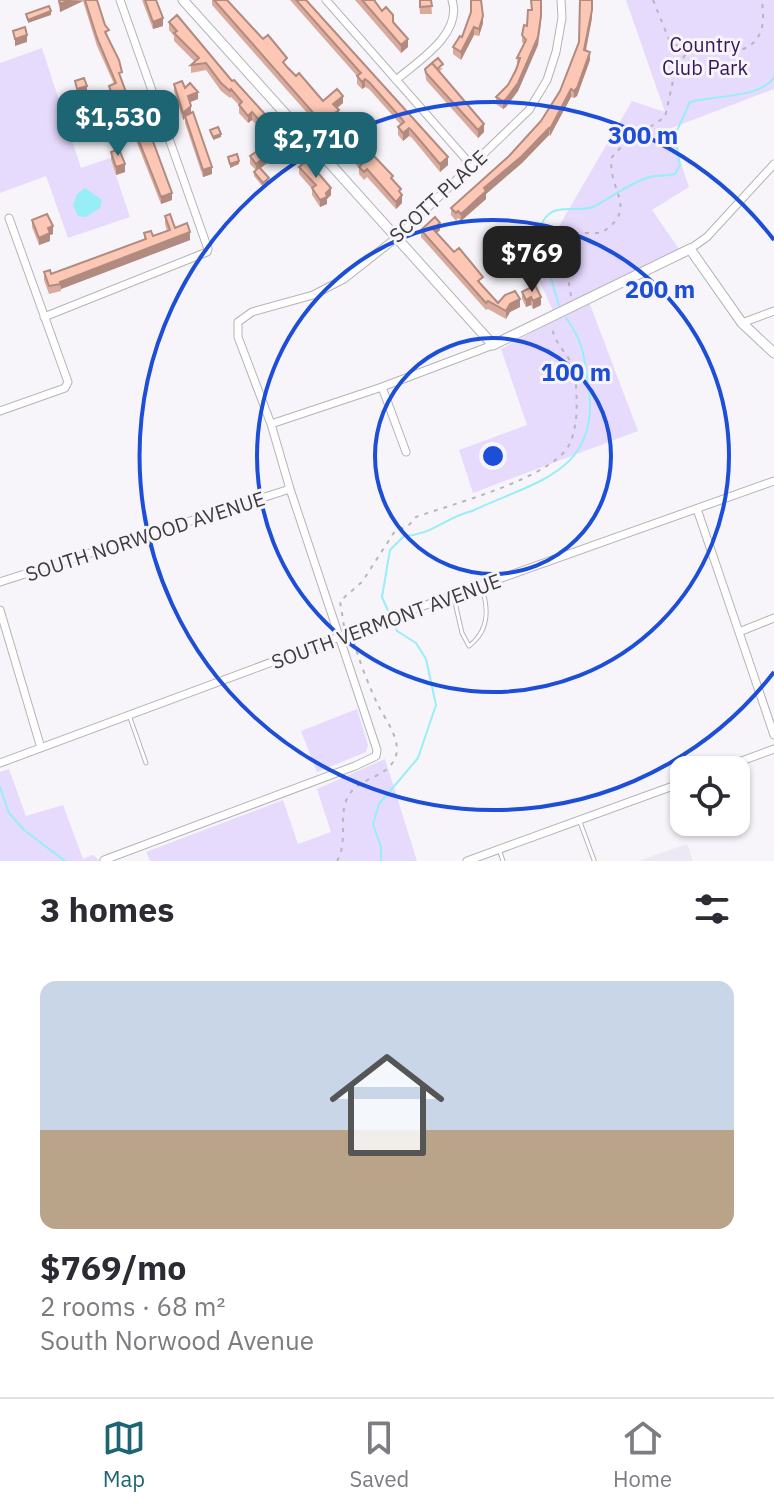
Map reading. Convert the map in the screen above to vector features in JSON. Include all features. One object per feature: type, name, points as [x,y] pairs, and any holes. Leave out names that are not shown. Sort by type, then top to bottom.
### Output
[{"type":"street","points":[[44,317],[207,252],[200,223],[120,0]]},
{"type":"street","points":[[183,0],[493,345]]},
{"type":"street","points":[[326,0],[471,165]]},
{"type":"street","points":[[396,80],[436,47],[448,28],[454,7],[452,0]]},
{"type":"street","name":"SCOTT PLACE","points":[[271,424],[238,337],[238,322],[252,312],[313,295],[330,287],[396,238],[529,110],[547,80],[556,52],[562,18],[561,0]]},
{"type":"street","points":[[104,860],[355,766],[376,753],[343,636],[290,489],[271,424],[493,345],[690,249],[707,237],[774,164]]},
{"type":"street","points":[[0,411],[67,386],[9,218]]},
{"type":"street","points":[[690,249],[742,323],[774,353]]},
{"type":"street","points":[[742,323],[774,311]]},
{"type":"street","points":[[382,387],[406,452]]},
{"type":"street","name":"SOUTH VERMONT AVENUE","points":[[0,763],[412,610],[774,481]]},
{"type":"street","name":"SOUTH NORWOOD AVENUE","points":[[0,582],[290,489]]},
{"type":"street","points":[[697,509],[774,735]]},
{"type":"street","points":[[0,610],[41,748]]},
{"type":"street","points":[[739,632],[774,618]]},
{"type":"street","points":[[750,758],[774,749]]},
{"type":"street","points":[[467,861],[670,787]]},
{"type":"lane","points":[[453,596],[459,608],[462,633],[469,646],[488,616],[488,604],[481,586]]},
{"type":"lane","points":[[129,715],[146,763]]},
{"type":"lane","points":[[579,820],[594,860]]},
{"type":"lane","points":[[499,849],[503,861]]},
{"type":"path","points":[[653,0],[666,37],[673,45],[688,50],[725,52],[753,44],[762,24],[762,0]]},
{"type":"path","points":[[573,302],[563,246],[565,238],[575,233],[594,235],[605,231],[620,214],[622,207],[610,163],[613,154],[665,117],[675,72],[688,50]]},
{"type":"path","points":[[337,861],[342,851],[347,798],[392,764],[397,753],[391,726],[372,691],[354,640],[349,641],[343,636],[340,601],[362,582],[395,531],[408,526],[416,517],[518,481],[562,458],[571,441],[577,406],[576,385],[574,368],[552,335],[553,322]]},
{"type":"shaded area","points":[[687,844],[693,861],[638,861]]},
{"type":"green space","name":"Country Club Park","points":[[626,0],[774,0],[774,89],[669,129],[689,187],[652,210],[679,249],[553,311],[534,269],[632,101],[665,112]]},
{"type":"green space","points":[[42,48],[81,168],[110,158],[130,217],[68,238],[46,176],[0,193],[0,63]]},
{"type":"green space","points":[[589,302],[638,431],[473,493],[459,450],[527,425],[501,349]]},
{"type":"green space","points":[[357,709],[368,745],[366,752],[317,772],[301,731]]},
{"type":"green space","points":[[385,759],[417,861],[150,861],[146,852],[283,800],[298,844],[331,832],[317,789]]},
{"type":"green space","points":[[9,769],[26,816],[63,805],[83,859],[93,855],[100,861],[0,861],[0,772]]},
{"type":"water","points":[[85,188],[102,200],[100,208],[86,217],[78,216],[73,205],[77,194]]},
{"type":"building","points":[[85,0],[97,0],[109,30],[105,32],[119,60],[122,72],[119,73],[130,103],[117,107],[109,86],[116,83]]},
{"type":"building","points":[[145,0],[156,0],[163,18],[153,22]]},
{"type":"building","points":[[214,0],[227,0],[263,39],[268,35],[287,58],[283,62],[287,67],[296,76],[299,73],[323,101],[337,89],[343,96],[333,104],[339,110],[331,116],[345,131],[338,137],[325,122],[323,124]]},
{"type":"building","points":[[296,0],[306,0],[448,157],[440,164],[409,128],[403,133],[398,127],[404,122],[402,119],[369,82],[365,79],[362,82],[357,76],[361,73]]},
{"type":"building","points":[[362,0],[374,0],[382,11],[386,7],[393,15],[393,22],[408,39],[401,45]]},
{"type":"building","points":[[420,0],[431,0],[432,6],[420,7]]},
{"type":"building","points":[[471,0],[481,0],[483,16],[479,29],[474,27],[461,52],[453,47],[462,37],[471,12]]},
{"type":"building","points":[[531,0],[541,0],[538,37],[518,83],[503,101],[496,97],[508,85],[516,70],[520,58],[517,58],[526,40],[522,35],[524,25],[527,26],[528,10],[532,10]]},
{"type":"building","points":[[580,0],[592,0],[592,10],[584,50],[590,52],[577,88],[574,91],[571,89],[550,129],[484,188],[486,191],[461,214],[456,213],[451,208],[509,156],[541,121],[560,91],[579,42]]},
{"type":"building","points":[[49,6],[51,11],[28,20],[26,14]]},
{"type":"building","points":[[177,15],[232,81],[273,123],[267,129],[252,112],[248,116],[239,105],[242,102],[221,83],[206,63],[191,65],[199,58],[174,33],[177,31],[169,22]]},
{"type":"building","points":[[25,27],[27,35],[15,39],[13,31]]},
{"type":"building","points":[[438,58],[443,64],[437,69],[432,63]]},
{"type":"building","points":[[432,63],[484,124],[478,130],[426,73],[425,69]]},
{"type":"building","points":[[84,78],[87,86],[77,89],[75,81]]},
{"type":"building","points":[[182,81],[185,88],[190,83],[198,92],[188,96],[191,106],[183,113],[174,84]]},
{"type":"building","points":[[138,109],[172,193],[161,197],[128,113]]},
{"type":"building","points":[[193,112],[212,167],[203,170],[185,116]]},
{"type":"building","points":[[218,127],[221,134],[213,137],[210,130]]},
{"type":"building","points":[[353,134],[393,176],[391,178],[401,189],[402,195],[396,202],[367,169],[364,172],[359,167],[362,164],[346,146],[349,143],[346,140]]},
{"type":"building","points":[[272,141],[276,149],[256,164],[250,156]]},
{"type":"building","points":[[119,149],[125,164],[116,167],[111,152]]},
{"type":"building","points":[[237,154],[239,161],[230,164],[228,157]]},
{"type":"building","points":[[307,160],[331,188],[326,193],[327,197],[320,200],[312,188],[316,185],[299,167]]},
{"type":"building","points":[[259,167],[269,178],[263,183],[254,172]]},
{"type":"building","points":[[47,214],[53,226],[48,228],[50,233],[39,238],[32,220]]},
{"type":"building","points":[[170,214],[175,228],[187,223],[190,232],[61,284],[49,286],[44,272],[50,270],[51,274],[146,239],[144,233],[151,231],[153,236],[170,230],[165,216]]},
{"type":"building","points":[[435,217],[440,223],[433,229],[454,252],[459,248],[483,277],[478,281],[498,303],[505,295],[515,291],[520,299],[510,304],[506,311],[488,301],[486,303],[421,230]]},
{"type":"building","points":[[535,285],[541,297],[526,300],[522,292]]},
{"type":"waterway","points":[[559,305],[539,239],[540,227],[546,217],[557,210],[590,208],[643,180],[675,174],[680,165],[675,135],[690,102],[748,93],[768,84],[774,77]]},
{"type":"waterway","points":[[381,861],[381,847],[373,824],[379,804],[418,758],[436,705],[426,659],[416,643],[397,631],[382,597],[390,550],[404,536],[431,529],[540,481],[574,455],[585,436],[590,412],[584,356],[566,318]]},
{"type":"waterway","points":[[0,787],[9,813],[24,830],[65,861]]}]
